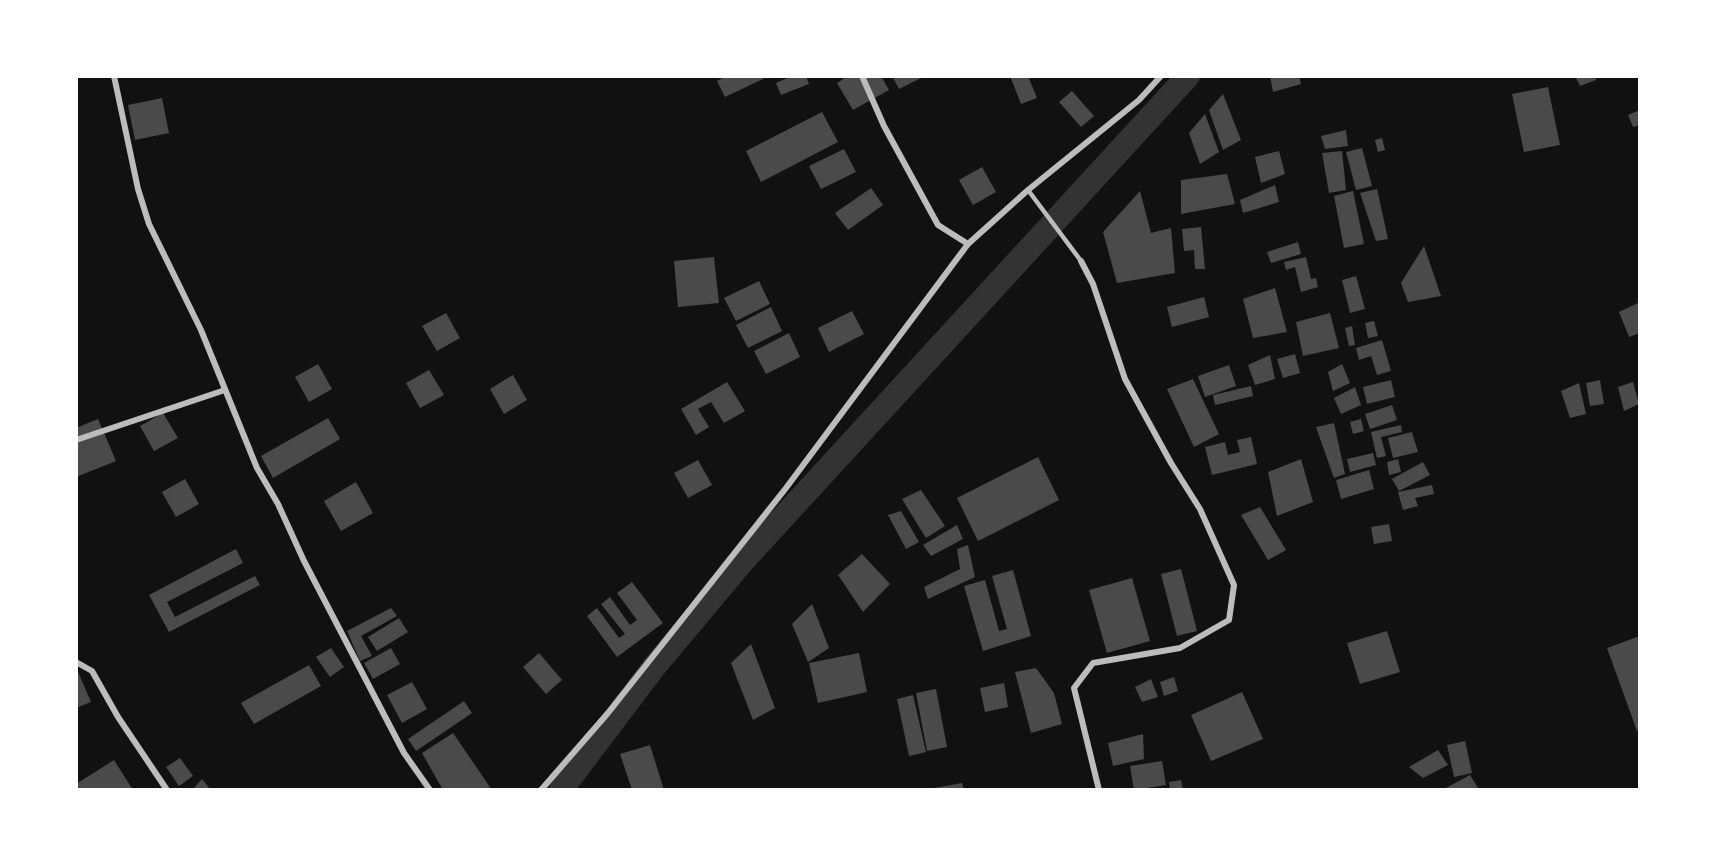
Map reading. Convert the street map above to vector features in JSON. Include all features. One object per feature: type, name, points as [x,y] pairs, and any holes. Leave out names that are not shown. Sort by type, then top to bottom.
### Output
[{"type":"street","points":[[114,76],[138,189],[149,224],[201,330],[257,468],[278,504],[319,590],[404,753],[430,789]]},
{"type":"street","points":[[862,76],[884,126],[938,225],[968,244]]},
{"type":"street","points":[[541,789],[608,714],[779,497],[968,244],[1028,190],[1139,100],[1161,76]]},
{"type":"street","points":[[1081,261],[1093,284],[1125,379],[1171,464],[1200,509],[1234,585],[1229,620],[1180,648],[1093,663],[1074,688],[1099,789]]},
{"type":"street","points":[[76,440],[225,390]]},
{"type":"street","points":[[76,662],[92,671],[118,717],[168,789]]},
{"type":"lane","points":[[1028,190],[1081,261]]},
{"type":"building","points":[[726,76],[769,76],[725,97],[717,81]]},
{"type":"building","points":[[792,76],[806,76],[809,84],[781,95],[776,83]]},
{"type":"building","points":[[848,76],[881,76],[889,90],[853,110],[837,83]]},
{"type":"building","points":[[892,76],[925,76],[899,89]]},
{"type":"building","points":[[1010,76],[1028,76],[1037,98],[1021,104]]},
{"type":"building","points":[[1270,76],[1299,76],[1301,84],[1273,92]]},
{"type":"building","points":[[1575,76],[1595,76],[1596,80],[1580,86]]},
{"type":"building","points":[[1548,87],[1560,145],[1524,152],[1512,94]]},
{"type":"building","points":[[1072,91],[1094,116],[1081,127],[1059,102]]},
{"type":"building","points":[[1223,94],[1241,140],[1223,150],[1209,110]]},
{"type":"building","points":[[162,98],[169,133],[135,140],[128,105]]},
{"type":"building","points":[[1640,110],[1640,125],[1633,127],[1628,115]]},
{"type":"building","points":[[822,112],[838,142],[761,182],[746,151]]},
{"type":"building","points":[[1205,114],[1219,152],[1200,164],[1189,133]]},
{"type":"building","points":[[1346,130],[1348,146],[1325,149],[1321,136]]},
{"type":"building","points":[[1382,138],[1385,150],[1378,152],[1375,140]]},
{"type":"building","points":[[1362,148],[1372,186],[1356,190],[1346,152]]},
{"type":"building","points":[[844,149],[856,172],[821,189],[809,166]]},
{"type":"building","points":[[1279,151],[1285,174],[1261,183],[1255,157]]},
{"type":"building","points":[[1342,151],[1346,190],[1329,193],[1322,153]]},
{"type":"building","points":[[982,167],[996,192],[973,205],[959,180]]},
{"type":"building","points":[[1227,174],[1235,204],[1181,214],[1181,180]]},
{"type":"building","points":[[1275,185],[1279,202],[1243,213],[1240,200]]},
{"type":"building","points":[[871,188],[883,205],[848,230],[835,213]]},
{"type":"building","points":[[1377,189],[1388,239],[1376,241],[1360,193]]},
{"type":"building","points":[[1140,191],[1151,233],[1171,228],[1175,273],[1117,283],[1103,232]]},
{"type":"building","points":[[1353,191],[1364,244],[1344,248],[1334,196]]},
{"type":"building","points":[[1201,227],[1205,269],[1195,269],[1194,250],[1184,251],[1182,229]]},
{"type":"building","points":[[1298,242],[1301,254],[1271,263],[1267,252]]},
{"type":"building","points":[[1424,246],[1441,296],[1408,302],[1401,283]]},
{"type":"building","points":[[714,257],[719,303],[678,307],[674,261]]},
{"type":"building","points":[[1306,257],[1311,279],[1316,278],[1318,287],[1301,292],[1295,267],[1286,270],[1284,262]]},
{"type":"building","points":[[1356,276],[1365,309],[1350,313],[1342,280]]},
{"type":"building","points":[[759,281],[770,304],[736,321],[724,298]]},
{"type":"building","points":[[1275,288],[1287,332],[1253,338],[1243,299]]},
{"type":"building","points":[[1204,297],[1209,317],[1172,327],[1167,307]]},
{"type":"building","points":[[1640,302],[1640,333],[1629,337],[1619,312]]},
{"type":"building","points":[[771,307],[782,331],[748,348],[736,325]]},
{"type":"building","points":[[852,311],[864,334],[829,352],[818,328]]},
{"type":"building","points":[[446,313],[460,338],[437,351],[422,326]]},
{"type":"building","points":[[1330,313],[1339,348],[1303,356],[1296,322]]},
{"type":"building","points":[[1374,321],[1378,336],[1368,338],[1365,323]]},
{"type":"building","points":[[1352,326],[1355,345],[1349,346],[1345,328]]},
{"type":"building","points":[[789,333],[800,357],[766,374],[754,351]]},
{"type":"building","points":[[1382,340],[1391,371],[1377,375],[1371,356],[1359,360],[1356,348]]},
{"type":"building","points":[[1295,354],[1300,373],[1283,378],[1277,359]]},
{"type":"building","points":[[1270,355],[1275,379],[1255,385],[1248,365]]},
{"type":"building","points":[[318,364],[332,389],[309,402],[295,377]]},
{"type":"building","points":[[1342,364],[1350,383],[1333,391],[1328,372]]},
{"type":"building","points":[[1229,365],[1236,386],[1205,397],[1198,376]]},
{"type":"building","points":[[429,370],[444,395],[420,408],[406,383]]},
{"type":"building","points":[[513,375],[527,400],[504,414],[490,389]]},
{"type":"building","points":[[1193,379],[1219,434],[1194,447],[1167,389]]},
{"type":"building","points":[[1391,380],[1395,397],[1367,404],[1363,387]]},
{"type":"building","points":[[1600,380],[1604,404],[1590,406],[1586,383]]},
{"type":"building","points":[[727,382],[745,411],[724,423],[711,402],[698,409],[709,427],[696,435],[681,409]]},
{"type":"building","points":[[1633,382],[1639,404],[1624,411],[1618,387]]},
{"type":"building","points":[[1579,383],[1586,414],[1570,418],[1561,391]]},
{"type":"building","points":[[1251,386],[1253,396],[1215,405],[1213,395]]},
{"type":"building","points":[[1355,387],[1361,405],[1341,414],[1334,398]]},
{"type":"building","points":[[1392,405],[1397,420],[1370,429],[1365,414]]},
{"type":"building","points":[[163,413],[178,438],[154,451],[140,426]]},
{"type":"building","points":[[328,418],[340,439],[273,478],[261,456]]},
{"type":"building","points":[[98,419],[116,461],[76,477],[76,428]]},
{"type":"building","points":[[1361,419],[1364,431],[1353,434],[1350,422]]},
{"type":"building","points":[[1334,423],[1345,474],[1334,478],[1316,427]]},
{"type":"building","points":[[1401,425],[1402,432],[1381,437],[1386,456],[1377,458],[1371,432]]},
{"type":"building","points":[[1412,432],[1418,452],[1393,458],[1388,438]]},
{"type":"building","points":[[1251,437],[1257,464],[1212,475],[1205,447],[1225,442],[1228,455],[1240,452],[1237,440]]},
{"type":"building","points":[[1373,453],[1376,465],[1350,472],[1347,459]]},
{"type":"building","points":[[1038,457],[1059,500],[978,541],[957,498]]},
{"type":"building","points":[[1301,459],[1313,502],[1277,516],[1268,472]]},
{"type":"building","points":[[1398,459],[1401,472],[1389,475],[1387,462]]},
{"type":"building","points":[[698,460],[712,485],[688,498],[674,473]]},
{"type":"building","points":[[1423,462],[1430,475],[1399,491],[1392,479]]},
{"type":"building","points":[[1369,470],[1374,489],[1341,499],[1336,480]]},
{"type":"building","points":[[185,479],[199,504],[176,517],[162,492]]},
{"type":"building","points":[[356,482],[373,513],[341,531],[324,501]]},
{"type":"building","points":[[1432,485],[1434,494],[1415,498],[1418,506],[1403,510],[1398,492]]},
{"type":"building","points":[[921,490],[945,526],[926,538],[902,499]]},
{"type":"building","points":[[1260,507],[1286,550],[1268,560],[1241,515]]},
{"type":"building","points":[[901,511],[919,542],[906,549],[888,515]]},
{"type":"building","points":[[1389,524],[1392,541],[1374,544],[1371,527]]},
{"type":"building","points":[[957,525],[963,539],[931,556],[923,545]]},
{"type":"building","points":[[968,545],[975,577],[928,599],[924,587],[960,569],[957,549]]},
{"type":"building","points":[[236,549],[243,563],[167,602],[175,617],[255,576],[260,585],[169,632],[149,595]]},
{"type":"building","points":[[862,554],[890,584],[863,612],[838,575]]},
{"type":"building","points":[[1181,569],[1197,631],[1177,636],[1161,574]]},
{"type":"building","points":[[1013,570],[1031,636],[983,651],[964,586],[985,580],[999,631],[1007,629],[992,576]]},
{"type":"building","points":[[1132,578],[1150,641],[1107,653],[1089,590]]},
{"type":"building","points":[[632,582],[663,623],[617,657],[587,616],[597,608],[619,638],[625,634],[601,604],[610,597],[630,625],[637,620],[617,593]]},
{"type":"building","points":[[812,604],[829,648],[808,662],[792,624]]},
{"type":"building","points":[[391,608],[397,616],[361,636],[372,656],[360,661],[347,631]]},
{"type":"building","points":[[399,618],[408,632],[377,651],[368,637]]},
{"type":"building","points":[[1387,631],[1400,672],[1360,684],[1347,643]]},
{"type":"building","points":[[1640,636],[1640,730],[1637,731],[1607,648]]},
{"type":"building","points":[[751,644],[775,708],[753,720],[731,663]]},
{"type":"building","points":[[331,648],[344,667],[330,677],[316,657]]},
{"type":"building","points":[[391,648],[400,664],[373,679],[364,663]]},
{"type":"building","points":[[539,653],[562,680],[546,694],[523,667]]},
{"type":"building","points":[[859,653],[867,692],[818,703],[809,663]]},
{"type":"building","points":[[309,665],[321,686],[254,724],[241,703]]},
{"type":"building","points":[[76,667],[91,702],[76,708]]},
{"type":"building","points":[[1036,668],[1054,693],[1062,724],[1031,733],[1015,672]]},
{"type":"building","points":[[1174,677],[1178,691],[1164,696],[1160,682]]},
{"type":"building","points":[[1151,679],[1158,697],[1142,702],[1135,687]]},
{"type":"building","points":[[412,682],[427,709],[402,723],[387,695]]},
{"type":"building","points":[[1004,683],[1008,707],[985,712],[980,688]]},
{"type":"building","points":[[936,689],[947,747],[927,751],[916,693]]},
{"type":"building","points":[[1242,692],[1263,739],[1211,761],[1191,715]]},
{"type":"building","points":[[913,695],[926,752],[909,756],[897,699]]},
{"type":"building","points":[[464,701],[472,713],[416,751],[408,739]]},
{"type":"building","points":[[453,733],[492,790],[443,790],[422,753]]},
{"type":"building","points":[[1143,734],[1144,759],[1113,766],[1108,743]]},
{"type":"building","points":[[1465,741],[1472,773],[1454,777],[1447,745]]},
{"type":"building","points":[[650,745],[664,790],[632,790],[620,754]]},
{"type":"building","points":[[1438,750],[1448,765],[1423,778],[1409,767]]},
{"type":"building","points":[[180,758],[193,776],[179,786],[166,767]]},
{"type":"building","points":[[114,760],[133,790],[76,790],[76,784]]},
{"type":"building","points":[[1162,761],[1166,785],[1134,790],[1130,766]]},
{"type":"building","points":[[1470,775],[1478,788],[1442,790]]},
{"type":"building","points":[[202,779],[211,790],[192,790]]},
{"type":"building","points":[[1181,780],[1183,790],[1170,790],[1169,782]]},
{"type":"building","points":[[962,783],[964,790],[934,790],[934,788]]},
{"type":"waterway","points":[[561,790],[654,667],[742,562],[1188,76]]}]
